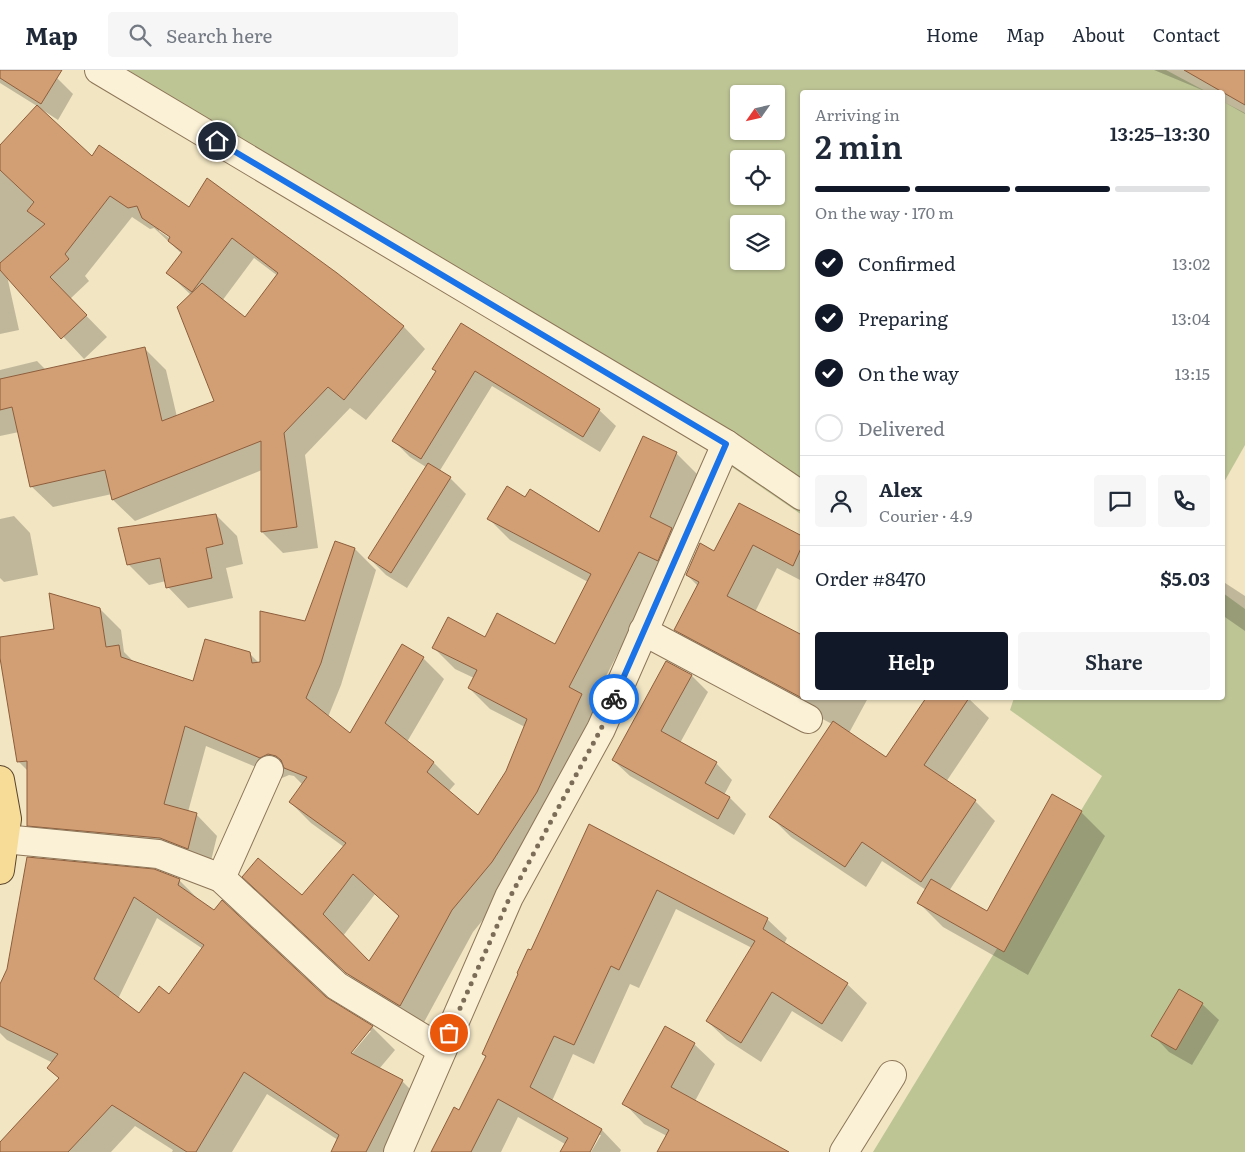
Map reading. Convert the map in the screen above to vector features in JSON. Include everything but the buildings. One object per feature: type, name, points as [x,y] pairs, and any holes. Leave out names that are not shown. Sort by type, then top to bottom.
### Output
[{"type":"main road","points":[[0,780],[7,820],[0,870]]},
{"type":"street","points":[[99,70],[726,444],[800,495]]},
{"type":"street","points":[[398,1152],[510,897],[601,729],[726,444]]},
{"type":"street","points":[[643,631],[808,719]]},
{"type":"street","points":[[221,878],[269,770]]},
{"type":"street","points":[[4,839],[158,854],[221,878],[337,986],[442,1050]]},
{"type":"street","points":[[844,1152],[892,1075]]},
{"type":"green space","points":[[128,70],[1166,70],[1203,90],[800,90],[800,514],[425,257]]},
{"type":"green space","points":[[1225,103],[1245,113],[1245,445],[1225,480]]},
{"type":"green space","points":[[1225,594],[1245,609],[1245,1152],[873,1152],[1102,776],[1010,710],[1013,700],[1225,700]]},
{"type":"way so far","points":[[449,1033],[510,897],[601,729],[614,699]]},
{"type":"route","points":[[217,141],[726,444],[614,699]]}]
